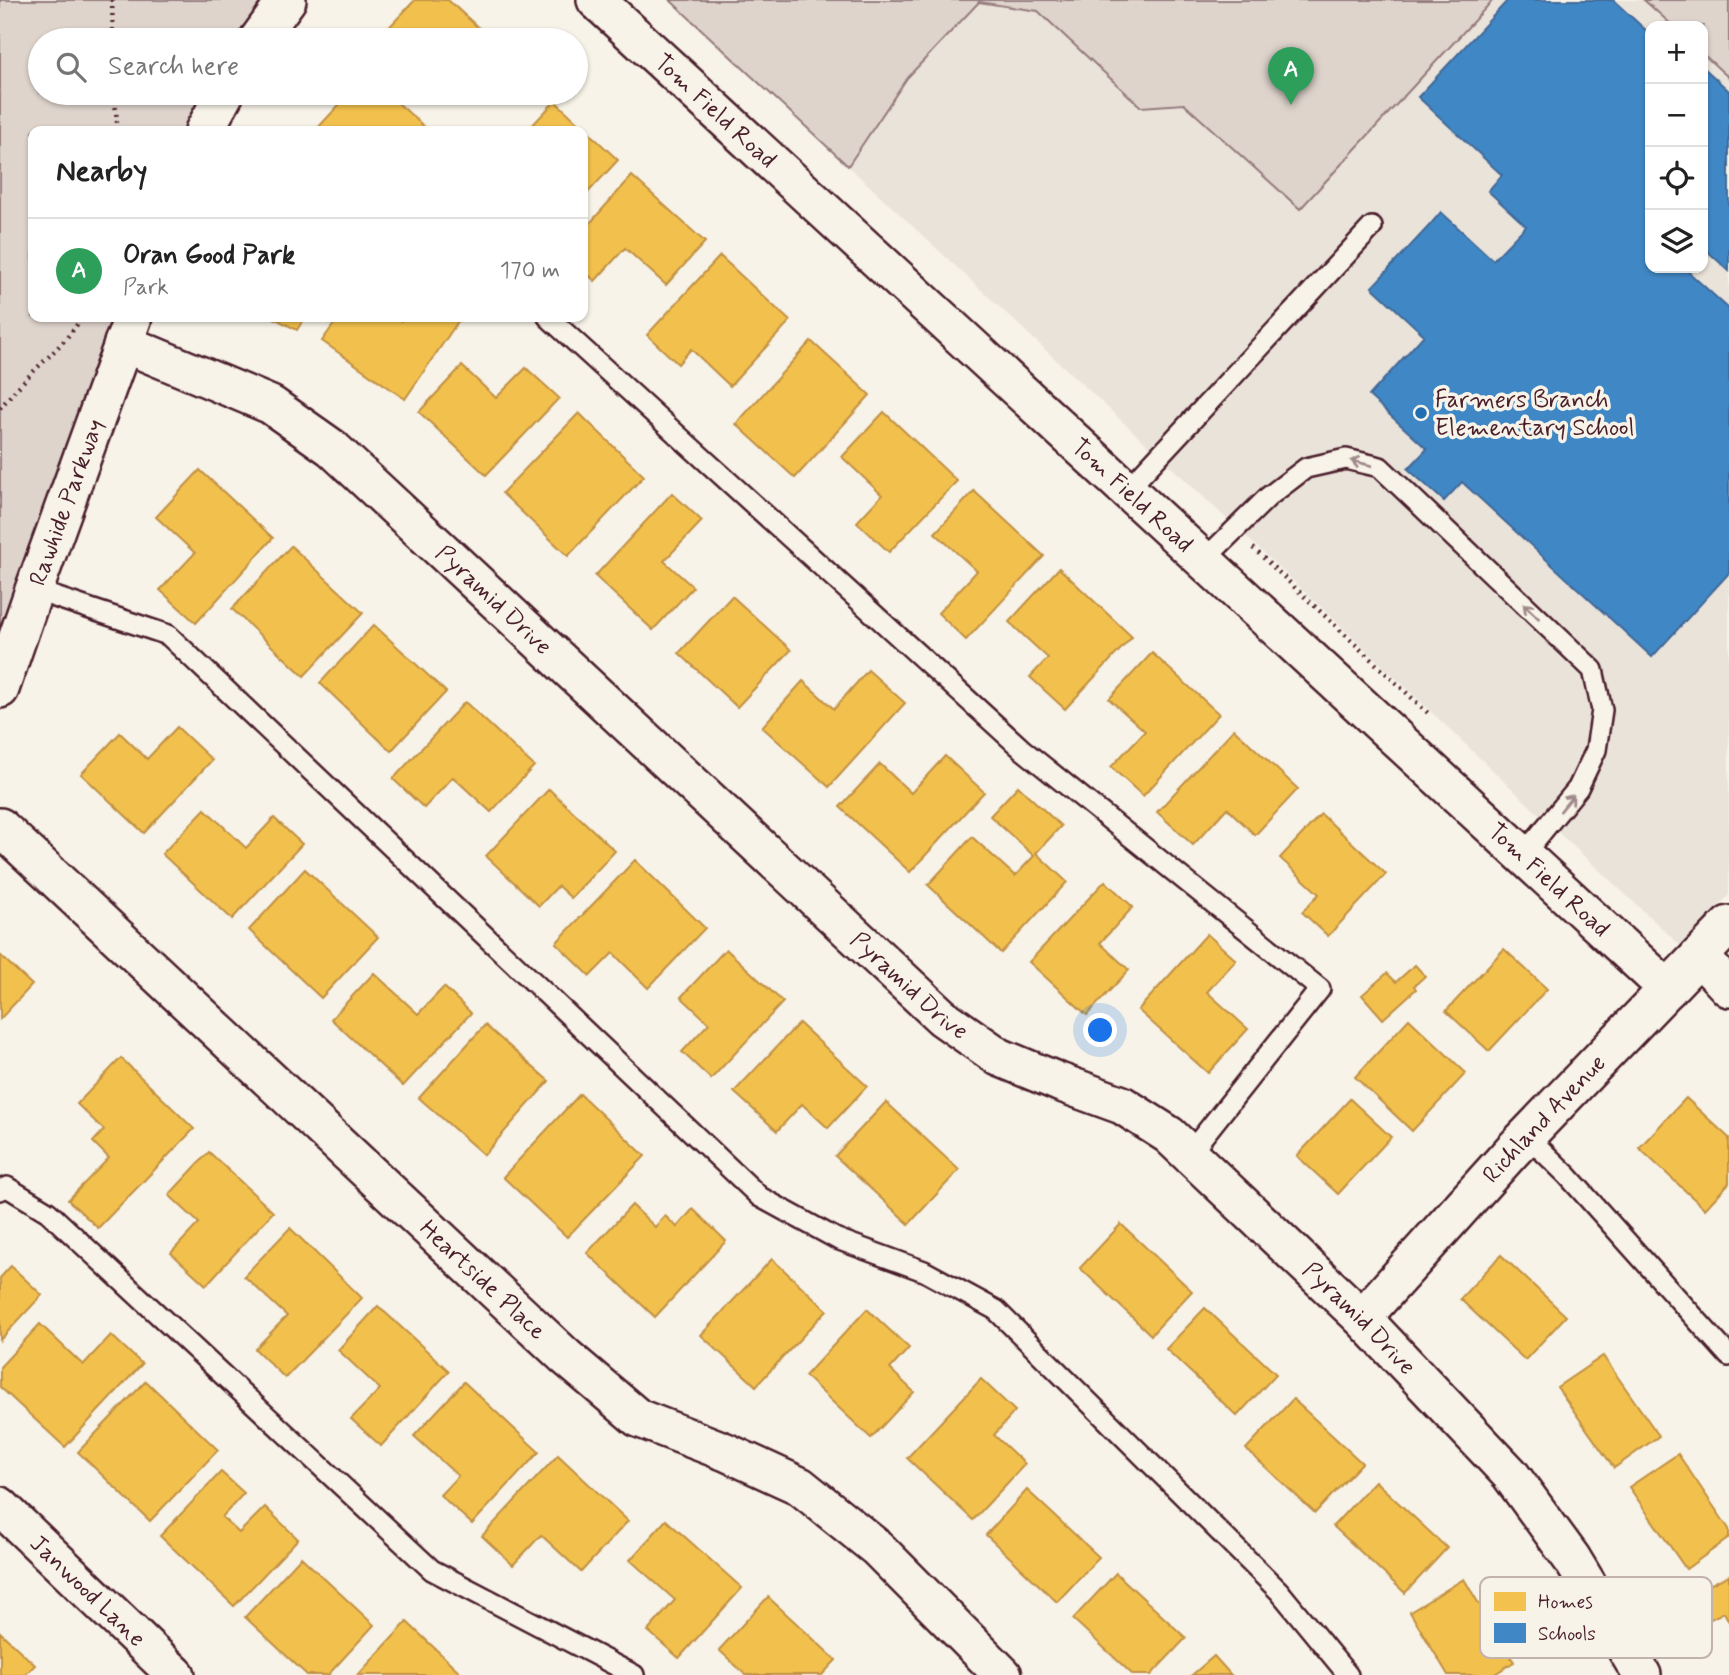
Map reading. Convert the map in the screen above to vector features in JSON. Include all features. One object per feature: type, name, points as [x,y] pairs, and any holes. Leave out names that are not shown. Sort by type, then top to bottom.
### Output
[{"type":"street","points":[[267,28],[287,0]]},
{"type":"street","name":"Tom Field Road","points":[[596,0],[1668,989]]},
{"type":"street","points":[[209,126],[219,105]]},
{"type":"street","name":"Pyramid Drive","points":[[128,330],[271,405],[332,448],[942,1017],[999,1056],[1122,1105],[1169,1135],[1362,1318],[1510,1474],[1583,1577]]},
{"type":"street","name":"Rawhide Parkway","points":[[0,689],[128,330]]},
{"type":"street","name":"Heartside Place","points":[[0,827],[566,1357],[638,1418],[726,1452],[800,1486],[877,1548],[1003,1675]]},
{"type":"street","name":"Richland Avenue","points":[[1362,1318],[1528,1136],[1729,925]]},
{"type":"street","points":[[1699,956],[1729,988]]},
{"type":"street","name":"Janwood Lane","points":[[0,1506],[176,1675]]},
{"type":"street","name":"Pyramid Drive","points":[[1632,1658],[1642,1675]]},
{"type":"lane","points":[[1127,489],[1372,227]]},
{"type":"lane","points":[[553,322],[1023,750],[1320,989],[1189,1154]]},
{"type":"lane","points":[[1203,561],[1268,497],[1306,468],[1346,459],[1380,467],[1593,670],[1602,710],[1596,750],[1578,788],[1523,855]]},
{"type":"lane","points":[[34,590],[168,635],[761,1197],[837,1239],[924,1271],[996,1310],[1279,1591],[1348,1675]]},
{"type":"lane","points":[[1528,1136],[1568,1176],[1729,1356]]},
{"type":"lane","points":[[0,1189],[7,1187],[48,1212],[432,1570],[634,1675]]},
{"type":"path","points":[[113,0],[113,28]]},
{"type":"path","points":[[115,105],[117,126]]},
{"type":"path","points":[[0,408],[79,322]]},
{"type":"path","points":[[1234,531],[1432,717]]},
{"type":"shaded area","points":[[0,0],[278,0],[258,28],[28,28],[28,105],[212,105],[201,126],[28,126],[28,322],[122,322],[0,654]]},
{"type":"shaded area","points":[[670,0],[1493,0],[1300,209],[1184,104],[1141,107],[1038,11],[979,2],[907,78],[848,166]]},
{"type":"shaded area","name":"Farmers Branch Elementary School","points":[[1493,0],[1644,0],[1667,21],[1645,21],[1645,273],[1708,273],[1708,59],[1729,78],[1729,895],[1681,946],[848,166],[907,78],[979,2],[1038,11],[1141,107],[1184,104],[1300,209]]},
{"type":"shaded area","points":[[1644,0],[1729,0],[1729,78],[1708,59],[1708,21],[1667,21]]},
{"type":"building: Homes","points":[[415,0],[448,0],[479,28],[388,28]]},
{"type":"building: Homes","points":[[339,105],[400,105],[423,126],[320,126]]},
{"type":"building: Homes","points":[[551,105],[559,105],[582,126],[532,126]]},
{"type":"building: Homes","points":[[588,132],[618,160],[588,193]]},
{"type":"building: Homes","points":[[632,176],[705,242],[666,285],[625,248],[595,281],[588,275],[588,225]]},
{"type":"building: Homes","points":[[720,256],[790,321],[730,386],[691,349],[678,364],[647,335]]},
{"type":"building: Homes","points":[[282,322],[302,322],[297,330]]},
{"type":"building: Homes","points":[[335,322],[458,322],[405,399],[322,341]]},
{"type":"building: Homes","points":[[811,341],[870,395],[795,478],[736,424]]},
{"type":"building: Homes","points":[[462,366],[496,398],[526,368],[559,398],[486,475],[419,412]]},
{"type":"building: Homes","points":[[884,412],[957,481],[889,552],[857,522],[882,495],[842,457]]},
{"type":"building: Homes","points":[[579,413],[644,476],[568,556],[502,493]]},
{"type":"building: Homes","points":[[200,470],[273,538],[196,623],[160,590],[195,553],[156,517]]},
{"type":"building: Homes","points":[[974,491],[1044,556],[966,640],[938,613],[977,571],[935,533]]},
{"type":"building: Homes","points":[[672,493],[702,521],[664,561],[693,587],[653,630],[595,576]]},
{"type":"building: Homes","points":[[291,546],[363,613],[304,676],[232,609]]},
{"type":"building: Homes","points":[[1059,568],[1132,637],[1065,709],[1030,677],[1048,658],[1009,622]]},
{"type":"building: Homes","points":[[732,596],[791,650],[737,707],[679,653]]},
{"type":"building: Homes","points":[[374,625],[446,692],[391,751],[320,683]]},
{"type":"building: Homes","points":[[1152,653],[1219,714],[1143,796],[1111,767],[1145,731],[1109,699]]},
{"type":"building: Homes","points":[[868,670],[905,703],[829,787],[762,727],[803,681],[834,709]]},
{"type":"building: Homes","points":[[465,702],[534,766],[491,812],[453,777],[424,808],[393,779]]},
{"type":"building: Homes","points":[[177,727],[212,760],[144,833],[81,774],[120,733],[147,759]]},
{"type":"building: Homes","points":[[1234,729],[1298,789],[1255,835],[1227,808],[1193,845],[1157,812]]},
{"type":"building: Homes","points":[[945,756],[984,792],[910,872],[840,807],[880,764],[911,793]]},
{"type":"building: Homes","points":[[1018,786],[1061,826],[1036,853],[1067,882],[1001,953],[928,885],[972,837],[1015,876],[1034,856],[990,816]]},
{"type":"building: Homes","points":[[549,789],[615,851],[571,898],[558,886],[539,906],[486,856]]},
{"type":"building: Homes","points":[[205,809],[246,848],[274,818],[302,844],[232,919],[162,854]]},
{"type":"building: Homes","points":[[1321,814],[1386,874],[1328,936],[1302,912],[1319,894],[1280,858]]},
{"type":"building: Homes","points":[[635,860],[705,928],[648,988],[613,953],[590,976],[556,943]]},
{"type":"building: Homes","points":[[305,869],[378,937],[321,998],[249,930]]},
{"type":"building: Homes","points":[[1105,881],[1133,907],[1100,943],[1129,970],[1087,1015],[1029,962]]},
{"type":"building: Homes","points":[[1207,934],[1236,960],[1207,992],[1248,1029],[1208,1073],[1138,1010]]},
{"type":"building: Homes","points":[[726,949],[783,1002],[711,1079],[682,1052],[709,1023],[681,997]]},
{"type":"building: Homes","points":[[1504,949],[1547,989],[1489,1051],[1446,1011]]},
{"type":"building: Homes","points":[[0,955],[32,985],[0,1019]]},
{"type":"building: Homes","points":[[1415,965],[1425,976],[1414,986],[1416,989],[1383,1019],[1362,995],[1387,973],[1396,982]]},
{"type":"building: Homes","points":[[374,973],[418,1014],[444,987],[471,1013],[403,1086],[331,1019]]},
{"type":"building: Homes","points":[[1409,1019],[1466,1073],[1412,1131],[1355,1077]]},
{"type":"building: Homes","points":[[799,1023],[867,1086],[828,1128],[802,1104],[777,1131],[734,1092]]},
{"type":"building: Homes","points":[[485,1025],[549,1081],[484,1155],[419,1098]]},
{"type":"building: Homes","points":[[121,1058],[194,1129],[98,1228],[68,1200],[109,1158],[93,1142],[104,1130],[77,1104]]},
{"type":"building: Homes","points":[[580,1094],[645,1156],[567,1237],[503,1177]]},
{"type":"building: Homes","points":[[1686,1098],[1729,1138],[1729,1183],[1705,1209],[1639,1148]]},
{"type":"building: Homes","points":[[1350,1099],[1391,1137],[1338,1194],[1297,1156]]},
{"type":"building: Homes","points":[[886,1102],[959,1170],[909,1224],[835,1156]]},
{"type":"building: Homes","points":[[209,1152],[273,1212],[206,1285],[171,1253],[199,1223],[169,1195]]},
{"type":"building: Homes","points":[[632,1205],[655,1227],[665,1216],[677,1227],[693,1209],[726,1241],[655,1317],[587,1253]]},
{"type":"building: Homes","points":[[1121,1224],[1192,1291],[1151,1335],[1080,1268]]},
{"type":"building: Homes","points":[[290,1228],[362,1298],[285,1378],[255,1349],[287,1316],[244,1276]]},
{"type":"building: Homes","points":[[1501,1255],[1566,1316],[1525,1360],[1460,1299]]},
{"type":"building: Homes","points":[[772,1259],[827,1310],[756,1386],[701,1335]]},
{"type":"building: Homes","points":[[11,1266],[42,1295],[0,1340],[0,1278]]},
{"type":"building: Homes","points":[[378,1306],[449,1371],[381,1446],[351,1419],[380,1389],[338,1350]]},
{"type":"building: Homes","points":[[1205,1308],[1276,1374],[1237,1416],[1166,1349]]},
{"type":"building: Homes","points":[[867,1309],[909,1348],[890,1369],[914,1392],[871,1438],[805,1376]]},
{"type":"building: Homes","points":[[40,1324],[83,1365],[111,1335],[142,1364],[65,1447],[0,1387],[0,1367]]},
{"type":"building: Homes","points":[[1603,1356],[1659,1436],[1614,1468],[1557,1387]]},
{"type":"building: Homes","points":[[981,1379],[1015,1411],[994,1435],[1025,1464],[973,1520],[907,1458]]},
{"type":"building: Homes","points":[[146,1381],[218,1450],[150,1521],[78,1452]]},
{"type":"building: Homes","points":[[464,1382],[539,1452],[472,1524],[440,1495],[458,1476],[414,1436]]},
{"type":"building: Homes","points":[[1293,1399],[1362,1463],[1315,1513],[1246,1449]]},
{"type":"building: Homes","points":[[1678,1454],[1729,1529],[1729,1538],[1686,1569],[1629,1487]]},
{"type":"building: Homes","points":[[558,1455],[628,1521],[581,1572],[541,1535],[513,1565],[482,1536]]},
{"type":"building: Homes","points":[[221,1472],[244,1493],[222,1517],[239,1533],[265,1507],[298,1539],[234,1606],[160,1536]]},
{"type":"building: Homes","points":[[1375,1481],[1447,1548],[1405,1593],[1333,1526]]},
{"type":"building: Homes","points":[[1027,1490],[1099,1557],[1057,1602],[986,1535]]},
{"type":"building: Homes","points":[[666,1520],[742,1588],[679,1658],[648,1631],[675,1600],[630,1560]]},
{"type":"building: Homes","points":[[301,1557],[374,1625],[328,1675],[307,1675],[245,1617]]},
{"type":"building: Homes","points":[[1116,1573],[1186,1638],[1151,1675],[1133,1675],[1073,1619]]},
{"type":"building: Homes","points":[[1729,1575],[1729,1622],[1724,1612],[1712,1618],[1712,1584]]},
{"type":"building: Homes","points":[[1464,1579],[1480,1606],[1480,1658],[1512,1658],[1514,1662],[1493,1675],[1448,1675],[1410,1612]]},
{"type":"building: Homes","points":[[768,1597],[836,1660],[822,1675],[746,1675],[719,1650]]},
{"type":"building: Homes","points":[[407,1622],[463,1675],[358,1675]]},
{"type":"building: Homes","points":[[0,1632],[35,1665],[25,1675],[0,1675]]},
{"type":"building: Homes","points":[[1214,1656],[1231,1675],[1192,1675]]},
{"type":"building: Schools","points":[[1508,0],[1613,0],[1645,29],[1645,273],[1689,273],[1729,309],[1729,573],[1652,657],[1462,482],[1444,501],[1408,469],[1427,449],[1369,396],[1424,335],[1372,287],[1441,212],[1493,260],[1526,226],[1488,191],[1502,175],[1418,97]]},
{"type":"building: Schools","points":[[1708,72],[1729,91],[1729,271],[1708,252]]},
{"type":"place","name":"Oran Good Park","points":[[1291,105]]},
{"type":"place","name":"Farmers Branch Elementary School","points":[[1421,413]]}]
